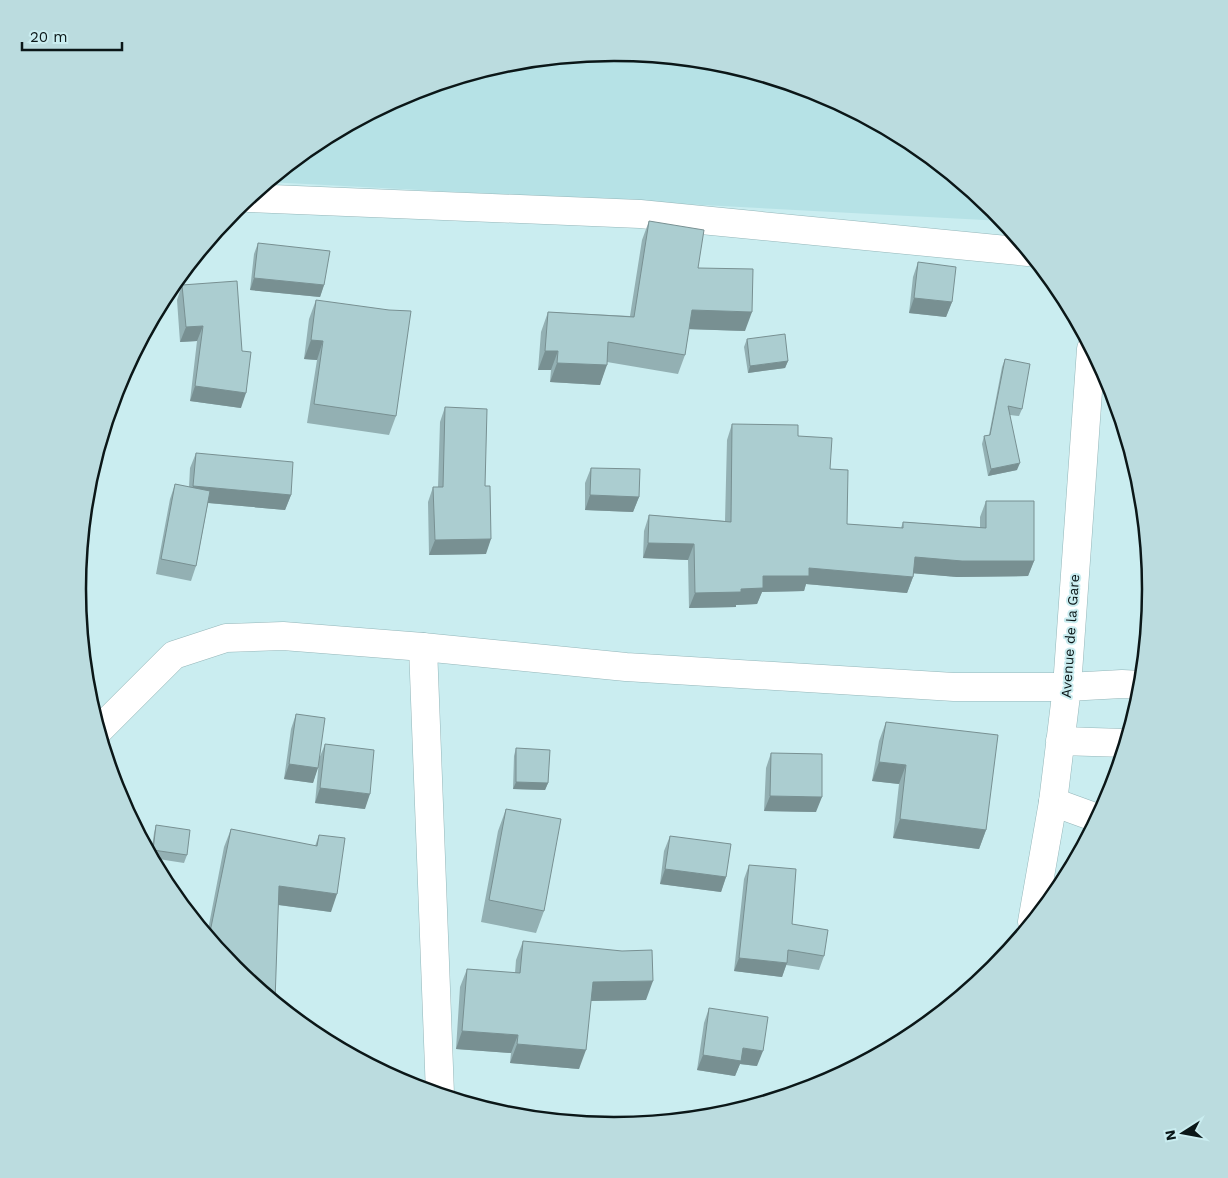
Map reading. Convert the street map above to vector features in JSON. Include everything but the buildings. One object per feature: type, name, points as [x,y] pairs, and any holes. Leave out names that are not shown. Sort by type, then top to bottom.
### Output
[{"type":"street","points":[[259,198],[640,214],[1019,251]]},
{"type":"street","name":"Avenue de la Gare","points":[[1034,908],[1053,802],[1067,687],[1090,362]]},
{"type":"street","points":[[104,725],[174,655],[226,638],[283,636],[423,647],[626,667],[954,687],[1067,687],[1133,685]]},
{"type":"street","points":[[423,647],[440,1087]]},
{"type":"street","points":[[1060,741],[1119,743]]},
{"type":"street","points":[[1053,802],[1090,816]]},
{"type":"shaded area","points":[[579,62],[649,62],[717,71],[784,89],[816,101],[878,132],[907,150],[962,192],[991,220],[278,183],[321,150],[350,132],[412,101],[444,89],[511,71],[545,66]]}]
